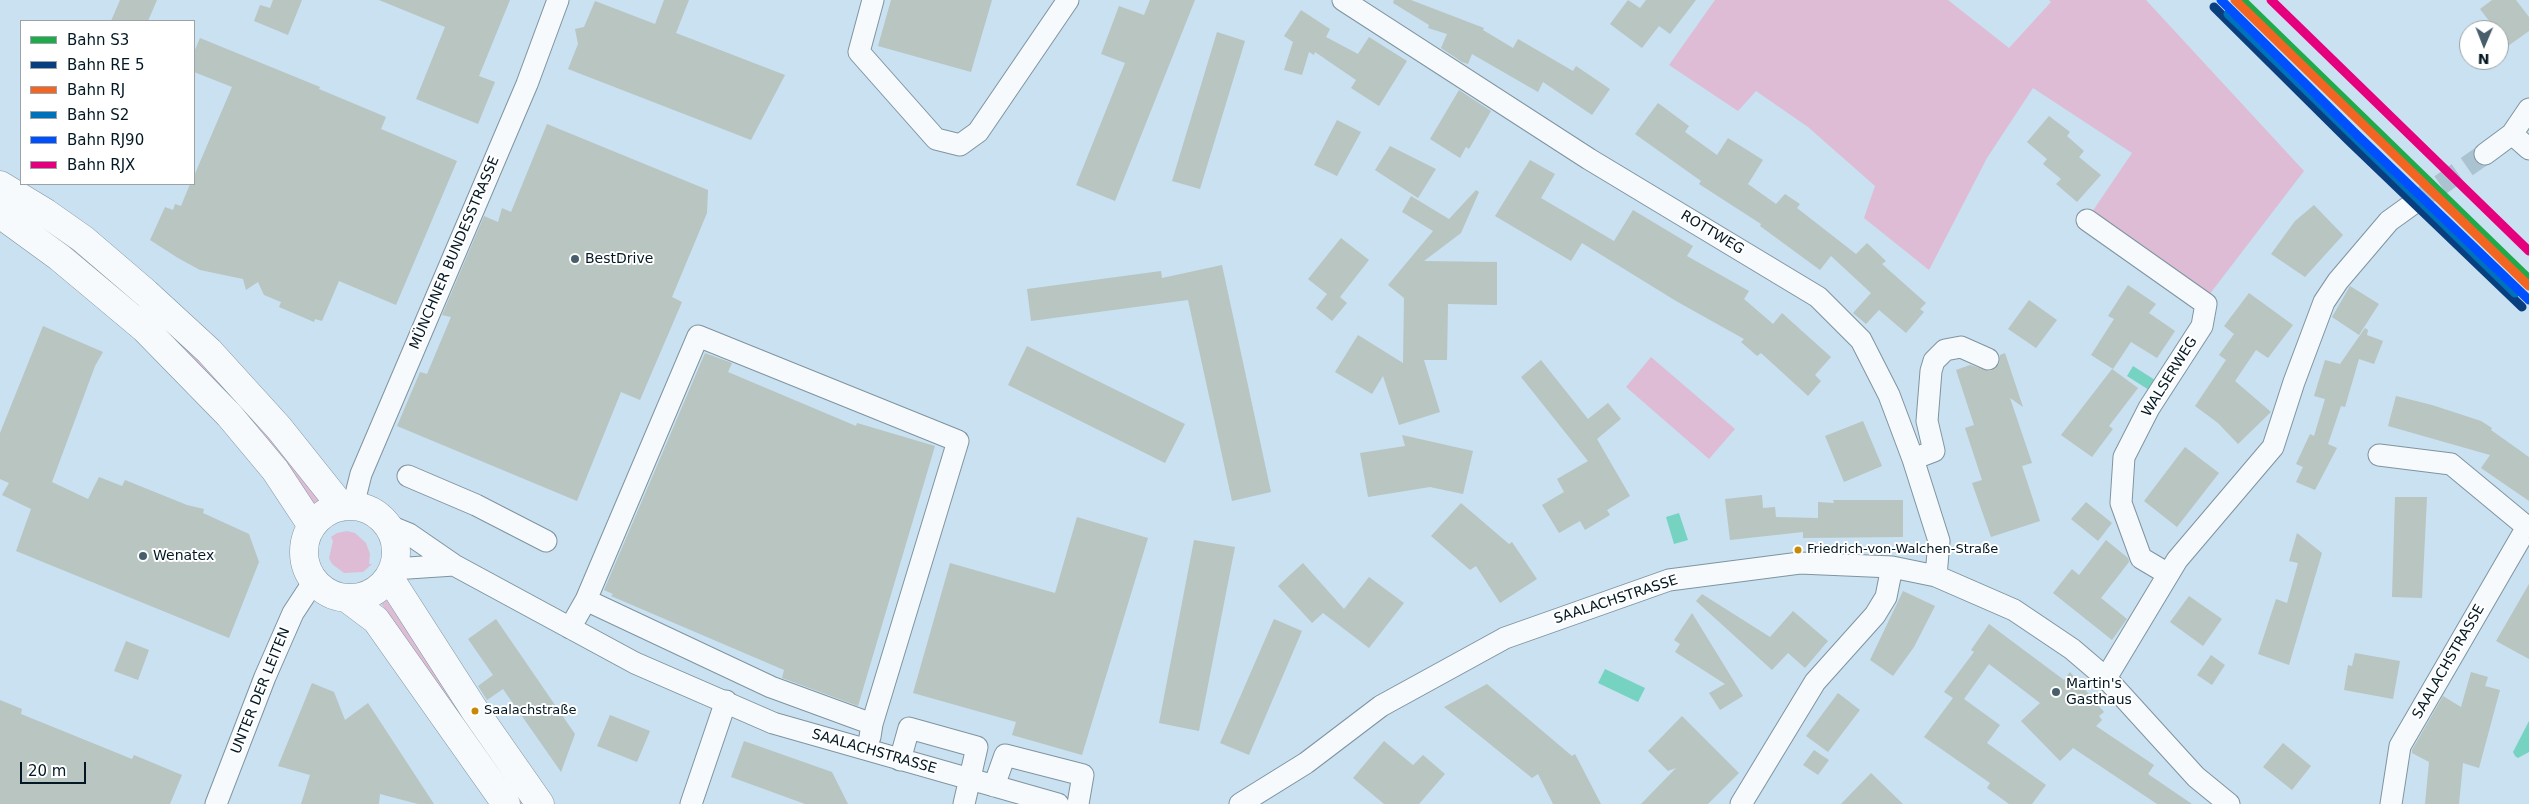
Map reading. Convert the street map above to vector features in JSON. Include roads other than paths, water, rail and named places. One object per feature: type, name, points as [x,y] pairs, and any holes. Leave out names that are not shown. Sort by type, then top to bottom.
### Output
[{"type":"main road","points":[[0,185],[46,212],[83,239],[209,351],[348,506]]},
{"type":"main road","points":[[0,214],[81,275],[145,329],[235,422],[275,470],[312,526]]},
{"type":"main road","points":[[348,598],[364,596],[378,589],[391,573],[396,554],[394,538],[387,525],[378,516],[366,509],[348,506],[325,513],[312,526],[305,539],[306,569],[314,582],[330,593],[348,598],[376,620],[506,804]]},
{"type":"main road","points":[[391,573],[475,711],[540,804]]},
{"type":"street","name":"MÜNCHNER BUNDESSTRASSE","points":[[348,506],[527,84],[558,0]]},
{"type":"street","points":[[873,0],[859,52],[936,139],[960,145],[978,132],[1068,0]]},
{"type":"street","name":"ROTTWEG","points":[[1344,0],[1589,159],[1818,297],[1861,340],[1889,395],[1913,459],[1939,541],[1936,576]]},
{"type":"street","points":[[2485,154],[2512,134],[2529,109]]},
{"type":"street","points":[[2512,134],[2529,149]]},
{"type":"street","points":[[2106,678],[2177,560],[2273,447],[2324,302],[2338,281],[2390,221],[2414,203]]},
{"type":"street","name":"WALSERWEG","points":[[2087,220],[2206,304],[2202,326],[2149,408],[2124,457],[2121,503],[2141,558],[2168,574]]},
{"type":"street","points":[[570,628],[586,600],[698,336],[958,441],[872,724],[868,750]]},
{"type":"street","points":[[1913,459],[1934,451],[1927,421],[1931,371],[1934,361],[1945,350],[1961,347],[1988,359]]},
{"type":"street","name":"SAALACHSTRASSE","points":[[2379,455],[2451,464],[2528,528],[2400,746],[2391,804]]},
{"type":"street","points":[[408,476],[476,506],[546,541]]},
{"type":"street","name":"SAALACHSTRASSE","points":[[387,525],[409,534],[454,565],[635,663],[773,723],[1058,804]]},
{"type":"street","name":"SAALACHSTRASSE","points":[[1240,804],[1306,763],[1381,706],[1505,638],[1669,580],[1800,563],[1892,567],[1936,576],[2014,610],[2072,649],[2106,678],[2196,777],[2229,804]]},
{"type":"street","points":[[391,573],[454,565]]},
{"type":"street","points":[[1741,804],[1815,682],[1875,615],[1886,596],[1892,567]]},
{"type":"street","name":"UNTER DER LEITEN","points":[[216,804],[268,669],[293,613],[314,582]]},
{"type":"street","points":[[586,600],[771,686],[872,724]]},
{"type":"street","points":[[691,804],[726,702]]},
{"type":"street","points":[[900,760],[910,728],[976,748],[964,804]]},
{"type":"street","points":[[994,786],[1005,755],[1083,775],[1078,804]]},
{"type":"tunnel","points":[[2414,203],[2485,154]]},
{"type":"rail line","name":"RJ90","points":[[2221,0],[2355,133],[2529,300]]},
{"type":"rail line","name":"RJ","points":[[2235,0],[2529,286]]},
{"type":"rail line","name":"S3","points":[[2242,0],[2529,279]]},
{"type":"rail line","name":"RJX","points":[[2271,0],[2529,251]]},
{"type":"rail line","name":"S2","points":[[2228,14],[2515,293]]},
{"type":"place","name":"BestDrive","points":[[575,259]]},
{"type":"place","name":"Friedrich-von-Walchen-Straße","points":[[1798,550]]},
{"type":"place","name":"Wenatex","points":[[143,556]]},
{"type":"place","name":"Martin's Gasthaus","points":[[2056,692]]},
{"type":"place","name":"Saalachstraße","points":[[475,711]]}]
